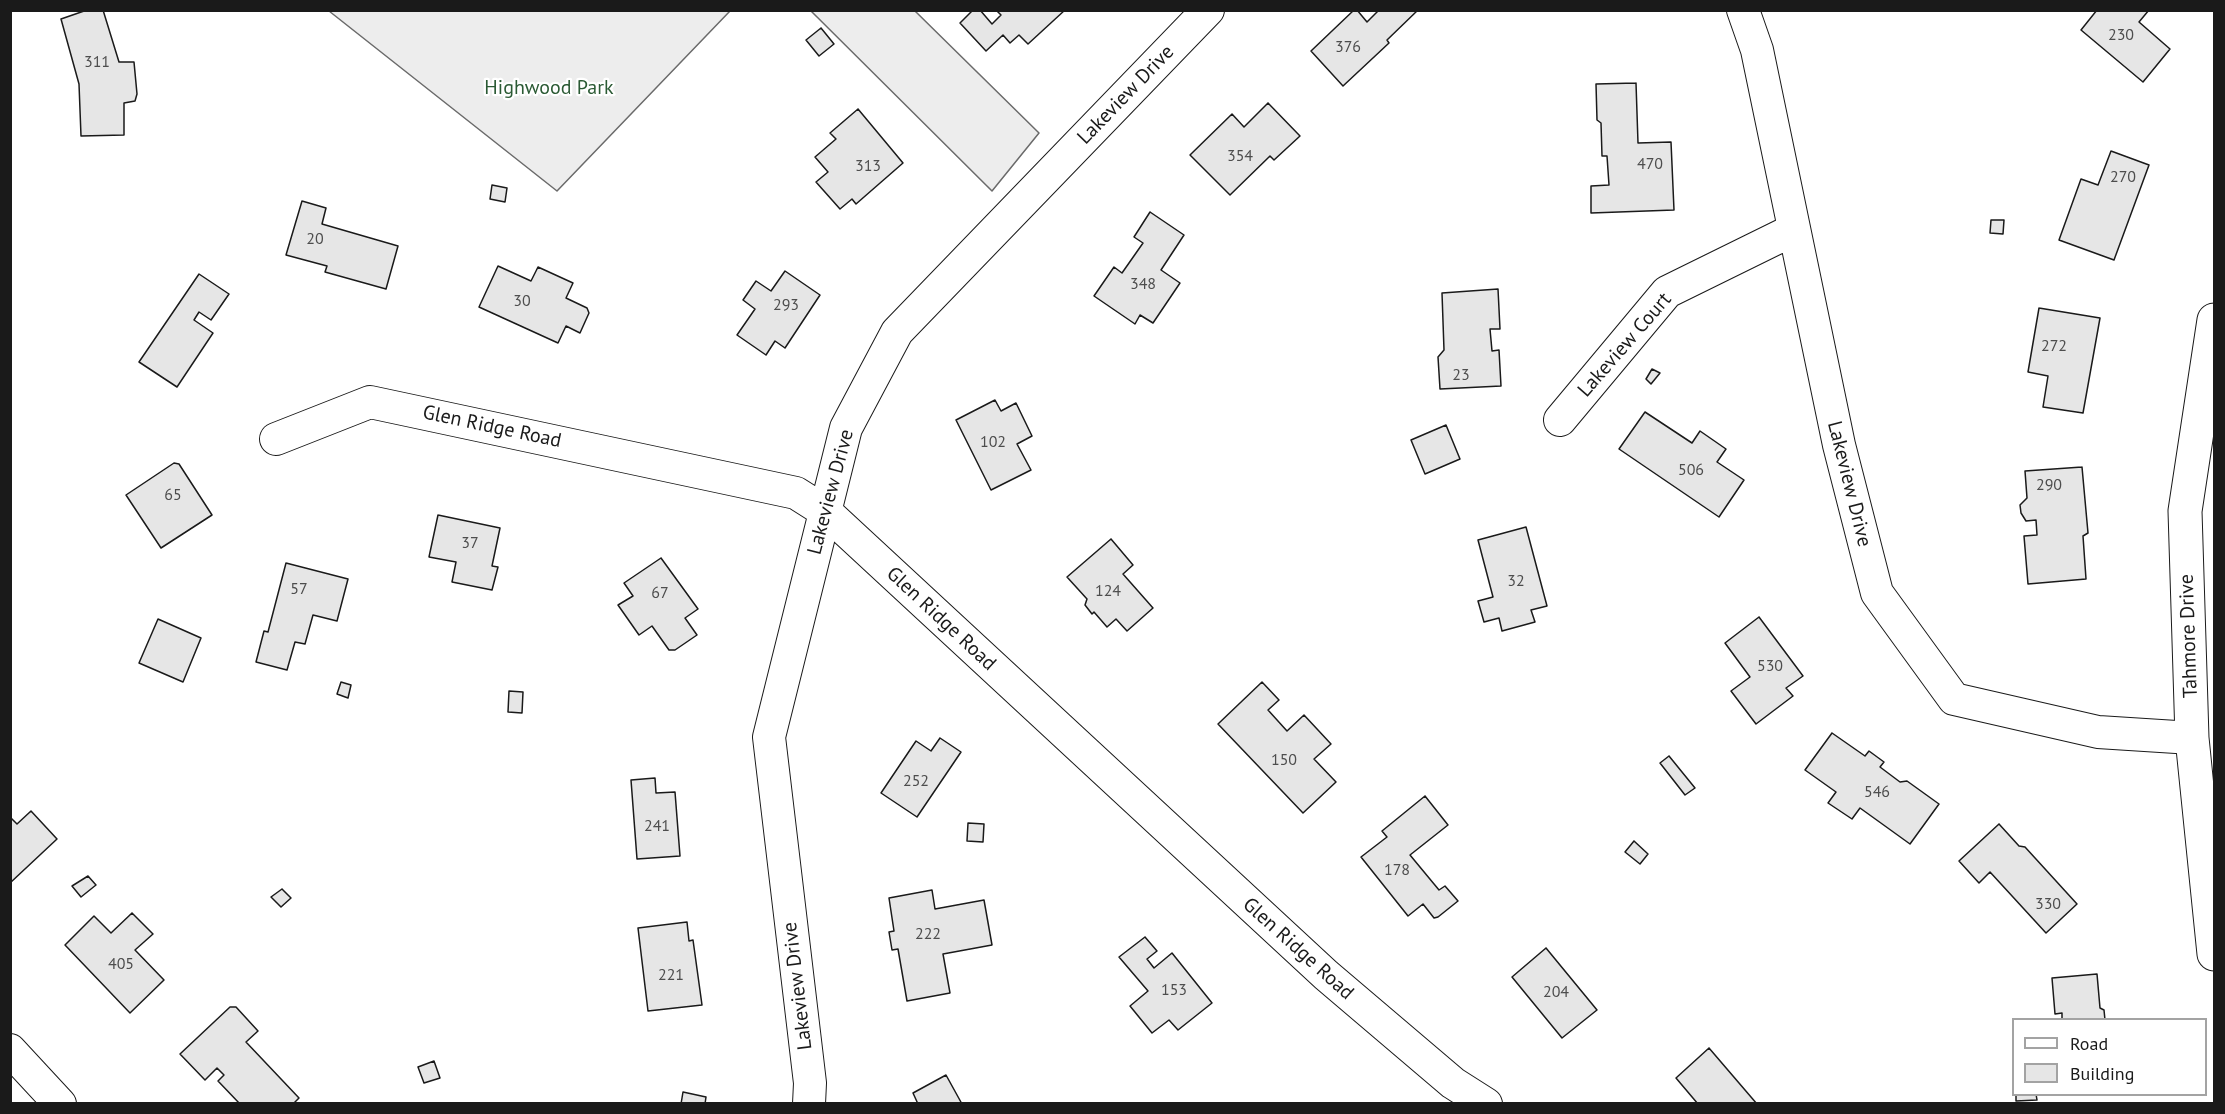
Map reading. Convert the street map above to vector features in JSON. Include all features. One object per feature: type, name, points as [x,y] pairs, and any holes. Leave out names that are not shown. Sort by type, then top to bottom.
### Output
[{"type":"street","name":"Lakeview Drive","points":[[809,1104],[810,1083],[769,737],[846,428],[897,332],[1208,10]]},
{"type":"street","name":"Lakeview Drive","points":[[1743,10],[1757,50],[1839,445],[1877,593],[1954,699],[2098,732],[2192,738]]},
{"type":"street","name":"Lakeview Court","points":[[1560,420],[1667,292],[1793,230]]},
{"type":"street","name":"Tahmore Drive","points":[[2214,320],[2185,511],[2192,738],[2214,954]]},
{"type":"street","name":"Glen Ridge Road","points":[[276,439],[370,402],[796,493],[826,512],[1451,1093],[1486,1104]]},
{"type":"street","points":[[10,1050],[60,1104]]},
{"type":"shaded area","name":"Highwood Park","points":[[329,11],[730,11],[557,191]]},
{"type":"shaded area","points":[[811,11],[915,11],[1039,133],[992,191]]},
{"type":"building","points":[[87,10],[103,10],[119,62],[134,62],[137,94],[135,101],[124,103],[124,135],[81,136],[79,84],[61,19]]},
{"type":"building","points":[[973,10],[980,10],[992,24],[1001,15],[996,10],[1065,10],[1028,44],[1019,35],[1010,43],[1003,35],[986,51],[960,23]]},
{"type":"building","points":[[1354,10],[1357,10],[1367,22],[1379,10],[1418,10],[1387,40],[1389,43],[1343,86],[1311,51]]},
{"type":"building","points":[[2097,10],[2149,10],[2139,22],[2170,49],[2143,82],[2081,30]]},
{"type":"building","points":[[821,28],[834,44],[819,56],[806,40]]},
{"type":"building","points":[[1636,83],[1638,143],[1671,142],[1674,210],[1591,213],[1591,186],[1609,185],[1607,156],[1602,156],[1601,123],[1597,120],[1596,84]]},
{"type":"building","points":[[1268,103],[1300,136],[1274,160],[1270,156],[1230,195],[1190,155],[1232,114],[1244,127]]},
{"type":"building","points":[[858,109],[903,163],[856,204],[852,199],[840,209],[816,182],[828,172],[815,157],[836,139],[830,133]]},
{"type":"building","points":[[2111,151],[2149,165],[2114,260],[2059,240],[2081,179],[2098,185]]},
{"type":"building","points":[[492,185],[507,188],[505,202],[490,199]]},
{"type":"building","points":[[302,201],[326,208],[322,224],[398,246],[386,289],[325,272],[327,266],[286,255]]},
{"type":"building","points":[[1150,212],[1184,235],[1161,270],[1180,283],[1153,323],[1140,315],[1135,324],[1094,296],[1114,267],[1122,273],[1143,243],[1134,237]]},
{"type":"building","points":[[1991,220],[2004,220],[2003,234],[1990,233]]},
{"type":"building","points":[[498,266],[531,281],[538,267],[573,283],[566,298],[587,308],[589,313],[580,333],[566,326],[558,343],[479,307]]},
{"type":"building","points":[[785,271],[820,295],[785,348],[775,341],[766,355],[737,335],[755,309],[743,300],[756,281],[771,291]]},
{"type":"building","points":[[199,274],[229,294],[211,320],[199,312],[194,320],[213,333],[177,387],[139,362]]},
{"type":"building","points":[[1498,289],[1500,329],[1490,329],[1492,351],[1499,350],[1501,386],[1440,389],[1438,357],[1444,350],[1442,293]]},
{"type":"building","points":[[2039,308],[2100,318],[2083,413],[2043,407],[2048,376],[2028,372]]},
{"type":"building","points":[[1652,369],[1660,373],[1651,384],[1646,379]]},
{"type":"building","points":[[995,400],[1001,411],[1016,403],[1032,436],[1017,444],[1031,470],[991,490],[956,420]]},
{"type":"building","points":[[1645,412],[1692,443],[1700,431],[1726,449],[1717,462],[1744,480],[1719,517],[1619,449]]},
{"type":"building","points":[[1446,425],[1460,459],[1425,474],[1411,440]]},
{"type":"building","points":[[174,463],[179,464],[212,515],[161,548],[126,495]]},
{"type":"building","points":[[2082,467],[2088,533],[2083,536],[2086,579],[2028,584],[2024,536],[2037,535],[2036,520],[2026,521],[2021,513],[2020,505],[2027,498],[2025,471]]},
{"type":"building","points":[[438,515],[500,528],[492,566],[498,567],[492,590],[452,582],[456,562],[429,557]]},
{"type":"building","points":[[1526,527],[1547,606],[1531,610],[1535,622],[1502,631],[1499,618],[1484,622],[1478,601],[1493,597],[1478,540]]},
{"type":"building","points":[[1111,539],[1133,565],[1123,574],[1153,608],[1127,631],[1116,619],[1107,627],[1094,612],[1092,614],[1085,605],[1087,599],[1067,577]]},
{"type":"building","points":[[661,558],[698,609],[685,618],[697,635],[675,650],[669,650],[652,626],[639,635],[618,605],[633,596],[624,583]]},
{"type":"building","points":[[286,563],[348,579],[337,621],[313,615],[305,644],[295,642],[287,670],[256,662],[264,631],[268,632]]},
{"type":"building","points":[[1759,617],[1803,676],[1786,688],[1793,696],[1756,724],[1731,691],[1750,677],[1725,643]]},
{"type":"building","points":[[158,619],[201,638],[183,682],[139,663]]},
{"type":"building","points":[[341,682],[351,685],[348,698],[337,694]]},
{"type":"building","points":[[1262,682],[1279,700],[1268,710],[1287,731],[1304,715],[1331,744],[1314,759],[1336,782],[1303,813],[1218,724]]},
{"type":"building","points":[[509,691],[523,692],[522,713],[508,712]]},
{"type":"building","points":[[1832,733],[1865,756],[1869,751],[1884,762],[1880,767],[1900,782],[1907,781],[1939,804],[1910,844],[1860,808],[1852,819],[1828,803],[1836,792],[1805,770]]},
{"type":"building","points":[[940,738],[961,752],[917,817],[881,793],[916,741],[931,751]]},
{"type":"building","points":[[1669,756],[1695,788],[1685,795],[1660,763]]},
{"type":"building","points":[[655,778],[656,793],[675,792],[680,856],[637,859],[631,780]]},
{"type":"building","points":[[1425,796],[1448,825],[1410,855],[1439,890],[1445,886],[1458,901],[1434,918],[1423,904],[1408,916],[1361,857],[1387,837],[1382,831]]},
{"type":"building","points":[[31,811],[57,839],[10,883],[10,817],[17,824]]},
{"type":"building","points":[[968,823],[984,824],[983,842],[967,841]]},
{"type":"building","points":[[1999,824],[2019,846],[2025,847],[2077,904],[2046,933],[1990,872],[1979,883],[1959,861]]},
{"type":"building","points":[[1634,841],[1648,854],[1640,864],[1625,852]]},
{"type":"building","points":[[88,876],[96,885],[81,897],[72,886]]},
{"type":"building","points":[[282,889],[291,898],[281,907],[271,897]]},
{"type":"building","points":[[932,890],[935,909],[984,900],[992,945],[943,954],[950,993],[907,1001],[898,949],[892,950],[889,932],[894,931],[889,898]]},
{"type":"building","points":[[132,913],[153,934],[135,950],[164,980],[130,1013],[65,945],[94,916],[111,933]]},
{"type":"building","points":[[687,922],[689,941],[693,940],[702,1005],[648,1011],[638,928]]},
{"type":"building","points":[[1145,937],[1157,951],[1147,959],[1154,968],[1172,953],[1212,1003],[1178,1030],[1169,1020],[1152,1033],[1130,1006],[1148,991],[1119,957]]},
{"type":"building","points":[[1546,948],[1597,1010],[1562,1038],[1512,977]]},
{"type":"building","points":[[2097,974],[2100,1008],[2104,1010],[2105,1018],[2062,1018],[2062,1013],[2055,1014],[2052,978]]},
{"type":"building","points":[[230,1007],[236,1007],[258,1031],[246,1042],[299,1098],[293,1104],[240,1104],[218,1081],[224,1075],[217,1068],[205,1080],[180,1054]]},
{"type":"building","points":[[1709,1048],[1757,1104],[1698,1104],[1676,1078]]},
{"type":"building","points":[[434,1061],[440,1078],[424,1083],[418,1067]]},
{"type":"building","points":[[946,1075],[962,1104],[918,1104],[913,1093]]},
{"type":"building","points":[[683,1092],[706,1097],[705,1104],[681,1104]]},
{"type":"building","points":[[2016,1096],[2036,1096],[2037,1100],[2016,1101]]}]
